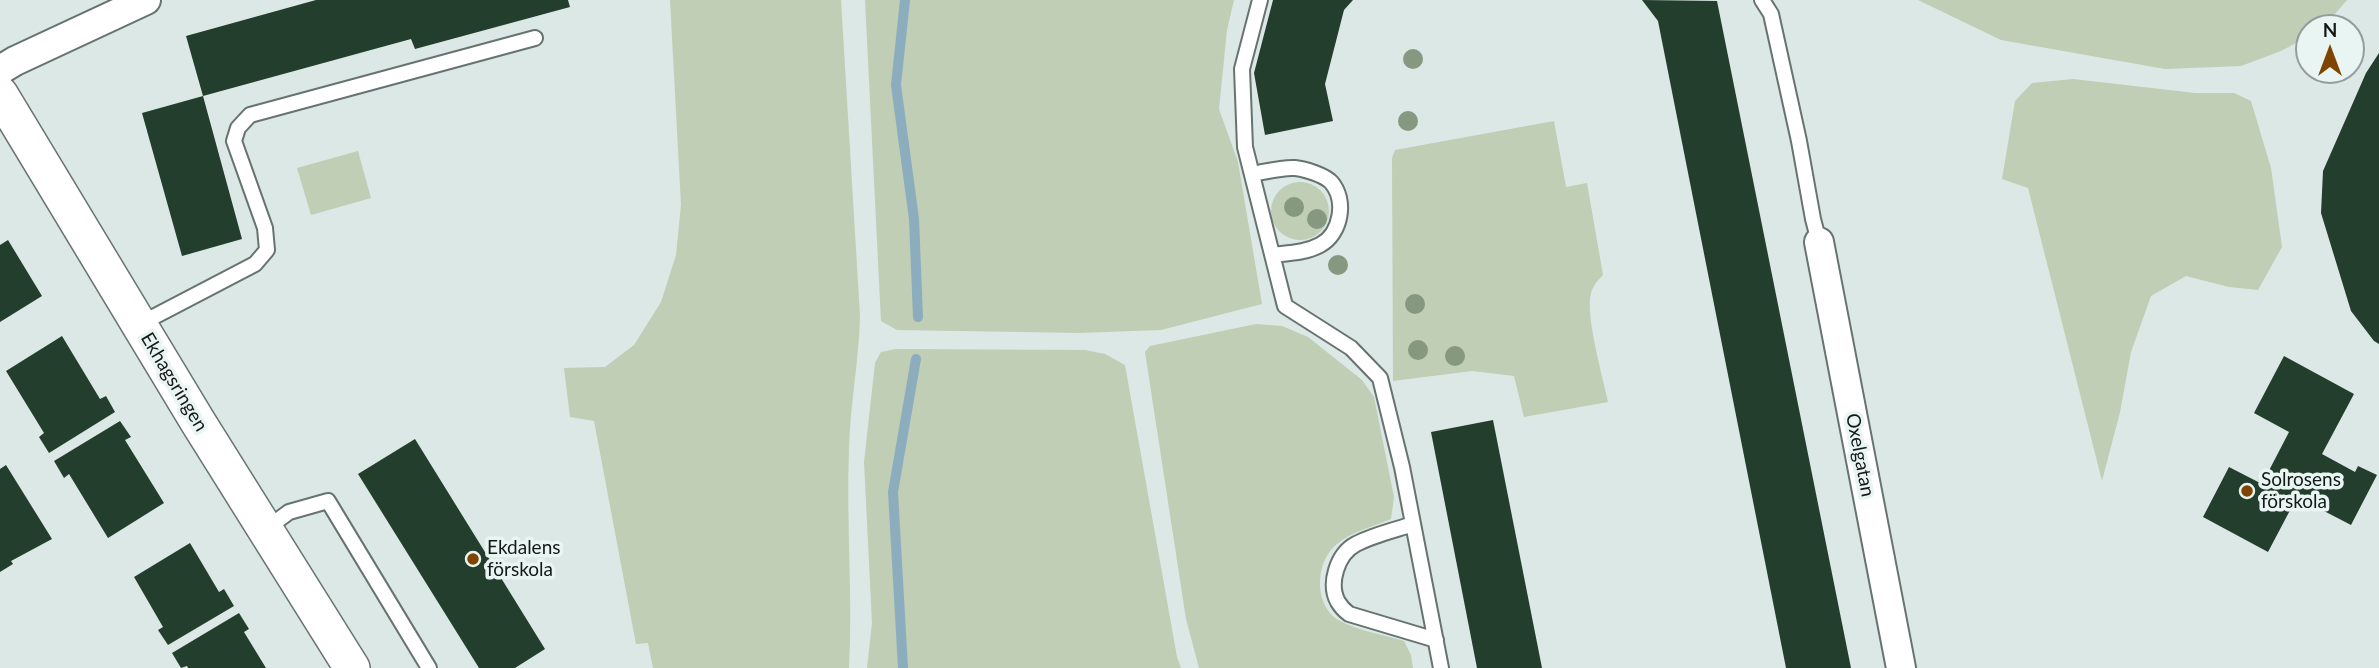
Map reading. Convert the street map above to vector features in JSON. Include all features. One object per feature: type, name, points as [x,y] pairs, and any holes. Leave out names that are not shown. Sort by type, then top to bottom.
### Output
[{"type":"street","points":[[0,70],[108,8],[146,0]]},
{"type":"street","name":"Ekhagsringen","points":[[0,94],[352,668]]},
{"type":"street","name":"Oxelgatan","points":[[1819,242],[1900,668]]},
{"type":"lane","points":[[1260,0],[1242,69],[1245,147],[1284,306],[1351,348],[1380,378],[1413,524],[1441,668]]},
{"type":"lane","points":[[1762,0],[1771,14],[1800,141],[1819,242]]},
{"type":"lane","points":[[139,324],[255,264],[267,250],[265,228],[234,141],[238,128],[250,115],[535,38]]},
{"type":"lane","points":[[1252,174],[1295,168],[1311,172],[1331,182],[1340,199],[1340,218],[1332,234],[1322,244],[1300,252],[1272,254]]},
{"type":"lane","points":[[265,529],[289,512],[328,501],[429,668]]},
{"type":"lane","points":[[1413,524],[1355,544],[1345,552],[1334,579],[1334,593],[1339,604],[1349,614],[1436,640]]},
{"type":"green space","points":[[670,0],[841,0],[860,316],[849,449],[849,668],[653,668],[648,643],[636,644],[594,421],[570,417],[564,368],[605,367],[634,345],[661,302],[676,255],[681,205]]},
{"type":"green space","points":[[865,0],[1234,0],[1227,30],[1219,109],[1238,162],[1262,304],[1161,330],[1079,333],[897,330],[881,321]]},
{"type":"green space","points":[[1918,0],[2347,0],[2335,14],[2295,14],[2295,44],[2241,66],[2165,69],[2001,40]]},
{"type":"green space","points":[[2073,79],[2195,93],[2234,93],[2251,101],[2271,168],[2282,247],[2258,290],[2229,287],[2186,276],[2151,296],[2131,352],[2120,412],[2102,481],[2028,188],[2002,179],[2015,101],[2032,83]]},
{"type":"green space","points":[[1554,121],[1566,187],[1587,183],[1603,275],[1591,293],[1590,316],[1608,402],[1524,417],[1514,376],[1472,371],[1393,381],[1392,158],[1395,150]]},
{"type":"green space","points":[[358,151],[371,198],[311,215],[297,168]]},
{"type":"green space","points":[[1294,182],[1306,182],[1321,190],[1329,205],[1329,217],[1321,232],[1306,240],[1294,240],[1279,232],[1271,217],[1271,205],[1279,190]]},
{"type":"green space","points":[[1256,324],[1282,326],[1308,337],[1362,380],[1374,397],[1394,497],[1391,519],[1349,536],[1337,544],[1324,562],[1320,585],[1326,607],[1333,616],[1342,622],[1404,641],[1411,655],[1413,668],[1199,668],[1186,619],[1145,352],[1150,346]]},
{"type":"green space","points":[[896,349],[1085,350],[1105,354],[1125,365],[1181,668],[867,668],[872,623],[864,462],[875,363],[881,352]]},
{"type":"building","points":[[316,0],[568,0],[570,7],[415,49],[411,39],[203,96],[186,36]]},
{"type":"building","points":[[1273,0],[1353,0],[1344,10],[1325,84],[1333,121],[1265,135],[1254,73]]},
{"type":"building","points":[[1642,0],[1717,1],[1851,668],[1786,668],[1658,21]]},
{"type":"building","points":[[2379,53],[2379,344],[2351,311],[2321,213],[2323,171],[2361,84],[2365,84],[2366,73]]},
{"type":"building","points":[[203,96],[242,239],[182,256],[142,113]]},
{"type":"building","points":[[8,240],[42,296],[0,322],[0,245]]},
{"type":"building","points":[[62,336],[100,399],[106,396],[115,412],[49,453],[39,437],[44,433],[6,371]]},
{"type":"building","points":[[2284,356],[2354,394],[2322,454],[2355,472],[2358,466],[2377,475],[2351,525],[2297,497],[2268,552],[2203,517],[2229,467],[2262,484],[2289,432],[2254,413]]},
{"type":"building","points":[[1493,420],[1542,668],[1477,668],[1431,432]]},
{"type":"building","points":[[120,421],[131,437],[125,440],[164,503],[108,538],[69,474],[64,478],[54,461]]},
{"type":"building","points":[[415,439],[545,649],[515,668],[479,668],[358,474]]},
{"type":"building","points":[[6,465],[52,539],[11,561],[13,564],[0,572],[0,469]]},
{"type":"building","points":[[190,543],[219,592],[224,589],[234,606],[168,645],[158,630],[163,627],[134,577]]},
{"type":"building","points":[[239,613],[249,629],[244,632],[266,668],[181,668],[172,653]]},
{"type":"waterway","points":[[905,0],[896,85],[914,219],[918,317]]},
{"type":"waterway","points":[[903,668],[893,492],[916,359]]},
{"type":"place","name":"Solrosens förskola","points":[[2247,491]]},
{"type":"place","name":"Ekdalens förskola","points":[[473,559]]}]
